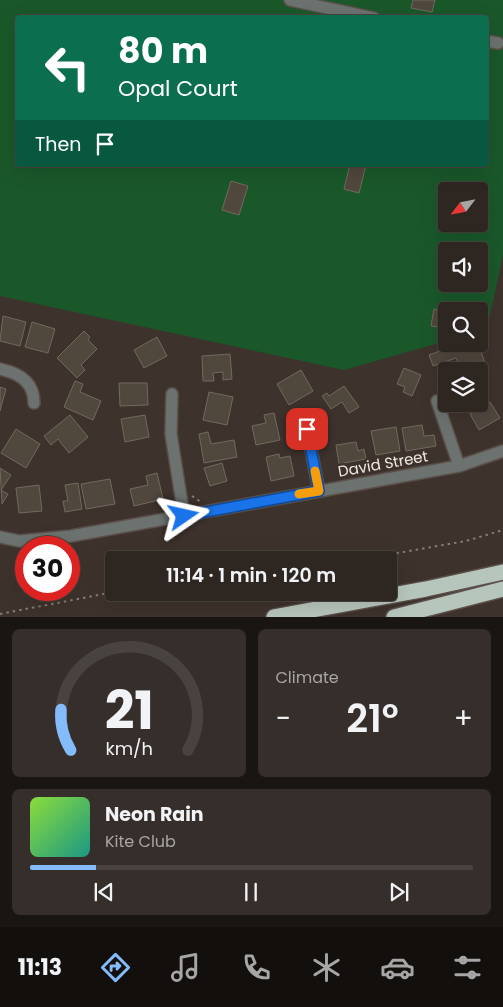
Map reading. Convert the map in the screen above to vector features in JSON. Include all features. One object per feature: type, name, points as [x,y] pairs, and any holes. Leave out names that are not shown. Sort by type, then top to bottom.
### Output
[{"type":"highway","points":[[274,617],[426,589],[503,572]]},
{"type":"highway","points":[[394,617],[503,589]]},
{"type":"street","points":[[290,0],[360,15]]},
{"type":"street","points":[[489,42],[498,43]]},
{"type":"street","points":[[0,369],[9,371],[29,383],[34,394],[34,403]]},
{"type":"street","points":[[172,394],[171,434],[184,516]]},
{"type":"street","points":[[437,401],[459,466]]},
{"type":"street","points":[[307,429],[319,491]]},
{"type":"street","name":"David Street","points":[[0,537],[19,540],[45,539],[184,516],[459,466],[503,451]]},
{"type":"path","points":[[397,553],[466,541],[503,530]]},
{"type":"path","points":[[0,614],[105,594]]},
{"type":"green space","points":[[0,0],[503,0],[503,255],[488,324],[488,302],[438,302],[438,343],[344,370],[0,296]]},
{"type":"building","points":[[413,0],[435,0],[432,12],[411,8]]},
{"type":"building","points":[[350,167],[366,167],[359,193],[344,189]]},
{"type":"building","points":[[231,181],[248,186],[239,215],[222,210]]},
{"type":"building","points":[[434,309],[438,310],[438,327],[431,326]]},
{"type":"building","points":[[3,316],[26,322],[20,346],[0,341]]},
{"type":"building","points":[[32,322],[55,329],[48,353],[25,347]]},
{"type":"building","points":[[84,331],[90,337],[88,340],[97,349],[81,365],[85,370],[77,378],[57,358]]},
{"type":"building","points":[[157,337],[167,356],[144,368],[134,350]]},
{"type":"building","points":[[438,352],[481,352],[485,362],[458,362],[456,358],[438,362],[438,364],[433,366],[429,355]]},
{"type":"building","points":[[230,354],[232,379],[223,380],[223,372],[213,373],[214,381],[203,381],[202,356]]},
{"type":"building","points":[[404,368],[421,375],[412,396],[403,392],[405,387],[397,384]]},
{"type":"building","points":[[301,370],[313,391],[289,405],[277,384]]},
{"type":"building","points":[[75,381],[83,384],[80,392],[101,401],[93,420],[64,407]]},
{"type":"building","points":[[119,383],[147,383],[148,405],[120,406]]},
{"type":"building","points":[[344,386],[359,407],[349,413],[342,402],[331,409],[322,396],[327,393],[329,396]]},
{"type":"building","points":[[0,387],[6,389],[0,411]]},
{"type":"building","points":[[209,392],[233,397],[227,425],[203,420]]},
{"type":"building","points":[[490,402],[500,418],[479,430],[470,414],[473,412],[488,412],[488,403]]},
{"type":"building","points":[[274,413],[280,440],[256,445],[252,426],[266,423],[264,415]]},
{"type":"building","points":[[70,415],[88,437],[69,453],[58,439],[51,445],[44,436]]},
{"type":"building","points":[[145,415],[149,437],[125,442],[121,419]]},
{"type":"building","points":[[422,425],[424,436],[434,435],[436,446],[406,451],[402,428]]},
{"type":"building","points":[[396,427],[400,451],[376,455],[371,431]]},
{"type":"building","points":[[16,429],[40,444],[26,468],[1,453]]},
{"type":"building","points":[[208,432],[211,444],[234,440],[237,457],[204,463],[199,434]]},
{"type":"building","points":[[356,442],[358,451],[364,449],[366,459],[339,464],[336,445]]},
{"type":"building","points":[[279,454],[280,458],[290,456],[294,476],[271,481],[266,457]]},
{"type":"building","points":[[222,463],[227,481],[210,486],[204,468]]},
{"type":"building","points":[[0,468],[11,475],[1,490]]},
{"type":"building","points":[[157,473],[163,499],[134,506],[130,489],[148,485],[146,476]]},
{"type":"building","points":[[110,479],[115,504],[86,509],[81,484]]},
{"type":"building","points":[[78,483],[82,509],[65,512],[63,501],[68,501],[65,485]]},
{"type":"building","points":[[39,485],[42,511],[19,513],[16,488]]},
{"type":"building","points":[[1,490],[8,494],[2,504]]},
{"type":"slow traffic","points":[[299,494],[319,491],[315,471]]},
{"type":"route","points":[[184,516],[319,491],[307,429]]}]
